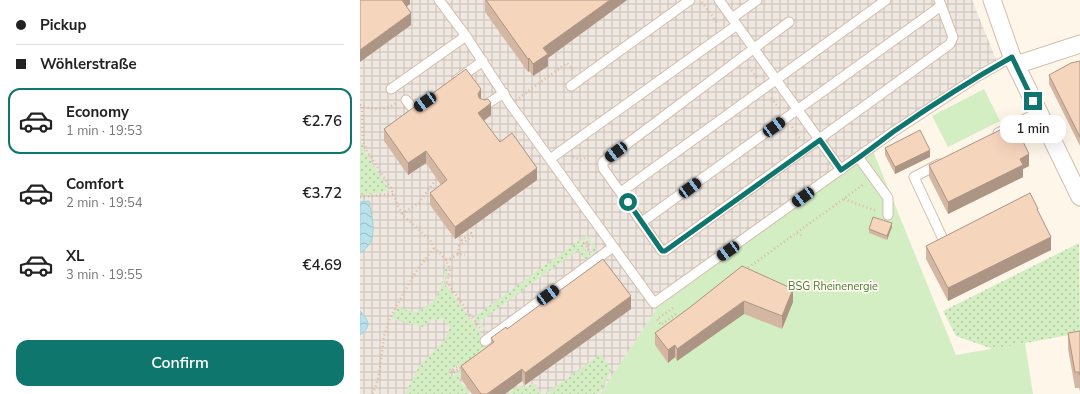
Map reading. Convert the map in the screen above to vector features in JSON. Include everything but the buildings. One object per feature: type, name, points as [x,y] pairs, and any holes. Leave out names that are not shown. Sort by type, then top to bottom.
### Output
[{"type":"street","points":[[992,0],[1014,61],[1080,197]]},
{"type":"street","points":[[1014,61],[1080,44]]},
{"type":"lane","points":[[440,0],[483,61],[510,104],[654,303],[893,132],[980,75],[1014,61]]},
{"type":"lane","points":[[571,86],[690,0]]},
{"type":"lane","points":[[719,0],[841,170]]},
{"type":"lane","points":[[550,159],[725,33],[734,21],[757,0]]},
{"type":"lane","points":[[621,192],[886,0]]},
{"type":"lane","points":[[642,222],[798,110],[940,3],[953,37],[950,44],[820,140],[665,251],[662,251],[603,168],[603,162],[789,22]]},
{"type":"lane","points":[[391,90],[466,36]]},
{"type":"lane","points":[[451,83],[483,61]]},
{"type":"lane","points":[[484,106],[504,93]]},
{"type":"lane","points":[[406,100],[414,110],[426,101]]},
{"type":"lane","points":[[991,137],[1039,112]]},
{"type":"lane","points":[[858,158],[888,198],[888,216]]},
{"type":"lane","points":[[942,237],[914,177],[949,159]]},
{"type":"lane","points":[[486,340],[613,247]]},
{"type":"path","points":[[701,0],[725,33]]},
{"type":"path","points":[[742,57],[807,149]]},
{"type":"path","points":[[510,104],[567,63],[580,80]]},
{"type":"path","points":[[406,100],[398,101],[391,107],[383,109],[361,106],[363,141],[367,151],[391,188],[402,214],[430,240],[434,248],[442,254],[446,260],[450,269],[447,282],[486,340]]},
{"type":"path","points":[[402,214],[419,203],[436,179]]},
{"type":"path","points":[[741,273],[851,193]]},
{"type":"path","points":[[360,198],[393,194]]},
{"type":"path","points":[[844,198],[888,216]]},
{"type":"path","points":[[458,254],[459,246],[473,236],[471,233],[462,240],[459,236]]},
{"type":"path","points":[[797,233],[803,236]]},
{"type":"path","points":[[373,394],[379,376],[384,336],[390,318],[415,273],[434,248]]},
{"type":"path","points":[[446,260],[458,254],[465,254]]},
{"type":"path","points":[[677,313],[661,325],[657,319],[673,308],[677,313],[680,317]]},
{"type":"path","points":[[457,367],[451,372],[452,374],[465,365]]},
{"type":"shaded area","points":[[360,0],[972,0],[998,64],[849,165],[658,307],[600,394],[360,394]]},
{"type":"green space","points":[[984,89],[1000,121],[948,147],[932,116]]},
{"type":"green space","points":[[360,115],[361,141],[365,152],[389,190],[379,193],[360,195]]},
{"type":"green space","name":"BSG Rheinenergie","points":[[871,146],[956,355],[1025,343],[1033,394],[600,394],[658,307],[849,165]]},
{"type":"green space","points":[[587,235],[597,251],[593,254],[590,250],[593,247],[586,239],[581,242],[587,252],[588,251],[591,255],[585,260],[578,250],[480,321],[487,331],[486,332],[474,317]]},
{"type":"green space","points":[[1079,243],[1080,333],[993,349],[956,336],[943,311]]},
{"type":"green space","points":[[446,265],[448,271],[444,283],[482,335],[480,336],[488,346],[459,368],[457,365],[448,372],[452,377],[489,349],[493,354],[459,380],[470,394],[405,394],[420,365],[445,340],[450,327],[443,319],[431,320],[423,327],[392,319],[397,307],[416,312],[429,305],[434,300],[440,290]]},
{"type":"green space","points":[[601,354],[611,371],[599,393],[545,394]]},
{"type":"green space","points":[[534,383],[542,394],[507,394],[518,386],[527,387]]},
{"type":"water","points":[[369,201],[373,222],[372,236],[366,248],[360,253],[360,202]]},
{"type":"water","points":[[360,311],[367,321],[368,326],[360,335]]},
{"type":"route","points":[[628,202],[662,251],[665,251],[820,140],[841,170],[893,132],[938,102],[980,75],[1012,57],[1033,101]]}]
